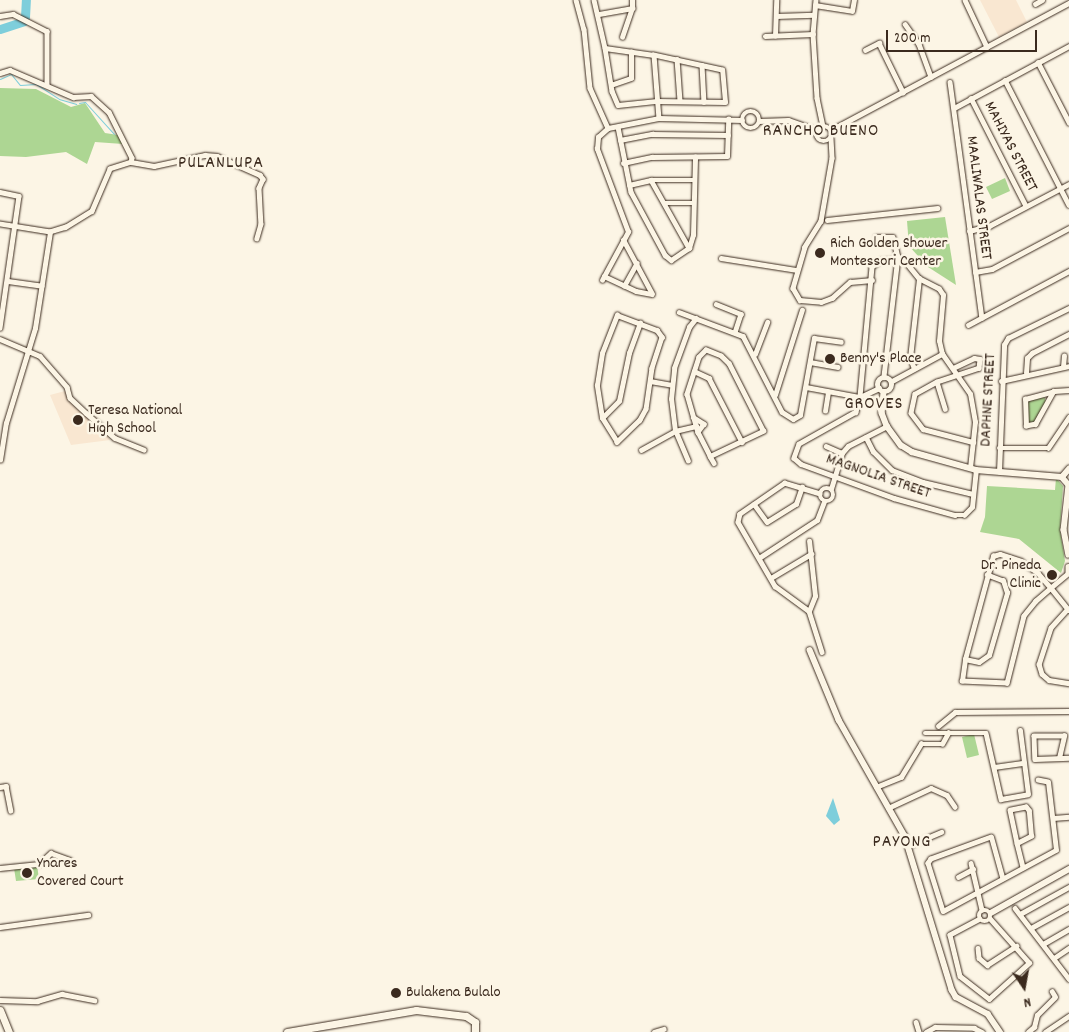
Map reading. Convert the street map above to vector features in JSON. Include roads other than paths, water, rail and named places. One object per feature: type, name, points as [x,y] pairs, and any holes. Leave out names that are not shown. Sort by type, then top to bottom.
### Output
[{"type":"main road","points":[[0,1010],[9,1032]]},
{"type":"main road","points":[[287,1032],[416,1010],[466,1016],[475,1022],[476,1032]]},
{"type":"street","points":[[576,0],[584,29],[590,88],[608,128]]},
{"type":"street","points":[[594,0],[599,14],[610,85],[618,105],[657,100],[704,102],[724,102],[726,100],[722,70],[677,59],[605,48]]},
{"type":"street","points":[[622,37],[632,8],[632,0]]},
{"type":"street","points":[[775,36],[776,0]]},
{"type":"street","points":[[833,7],[834,0]]},
{"type":"street","points":[[823,126],[817,98],[813,34],[816,2],[852,11],[854,0]]},
{"type":"street","points":[[964,0],[988,47]]},
{"type":"street","points":[[1035,4],[1042,0]]},
{"type":"street","points":[[831,130],[1069,2]]},
{"type":"street","points":[[599,14],[632,8]]},
{"type":"street","points":[[0,16],[13,14],[47,31],[47,85]]},
{"type":"street","points":[[776,16],[814,15]]},
{"type":"street","points":[[905,24],[919,44],[932,77]]},
{"type":"street","points":[[765,36],[813,34]]},
{"type":"street","points":[[865,50],[878,43],[903,92]]},
{"type":"street","points":[[954,108],[1069,46]]},
{"type":"street","points":[[610,85],[632,78],[631,52]]},
{"type":"street","points":[[654,55],[659,118]]},
{"type":"street","points":[[677,59],[680,101]]},
{"type":"street","points":[[1038,62],[1069,122]]},
{"type":"street","points":[[702,65],[704,102]]},
{"type":"street","points":[[0,73],[10,70],[73,97],[91,96],[109,112],[132,151],[131,162]]},
{"type":"street","points":[[1005,80],[1069,204]]},
{"type":"street","name":"MAALIWALAS STREET","points":[[950,82],[982,318]]},
{"type":"street","name":"MAHIYAS STREET","points":[[971,98],[1026,206]]},
{"type":"street","points":[[742,120],[750,111],[757,114],[759,121]]},
{"type":"street","points":[[623,240],[652,294],[603,278],[623,240],[628,232],[597,149],[598,137],[608,128],[659,118],[742,120],[748,128],[754,128],[759,121]]},
{"type":"street","points":[[624,163],[652,157],[727,156],[728,119]]},
{"type":"street","points":[[759,121],[788,120],[817,130]]},
{"type":"street","points":[[817,130],[823,126]]},
{"type":"street","points":[[823,126],[831,130]]},
{"type":"street","points":[[618,127],[629,185],[665,255],[671,260],[688,248],[693,234],[695,157]]},
{"type":"street","points":[[817,130],[820,141],[831,138]]},
{"type":"street","points":[[831,130],[832,158],[821,221],[817,232],[811,236],[797,270],[793,288],[800,300],[821,302],[832,298],[850,282],[872,280]]},
{"type":"street","points":[[620,140],[652,134],[728,135]]},
{"type":"street","points":[[0,224],[50,232],[86,216],[96,204],[110,169],[131,162],[154,166],[205,155],[224,158],[255,172],[263,179],[259,188],[261,224],[257,238]]},
{"type":"street","points":[[629,185],[652,180],[694,180]]},
{"type":"street","points":[[652,180],[688,248]]},
{"type":"street","points":[[969,231],[989,226],[1069,184]]},
{"type":"street","points":[[0,192],[19,196],[0,328]]},
{"type":"street","points":[[664,203],[694,203]]},
{"type":"street","points":[[827,220],[937,208]]},
{"type":"street","points":[[975,272],[992,269],[1069,228]]},
{"type":"street","points":[[0,460],[6,423],[28,350],[42,286],[50,232]]},
{"type":"street","points":[[876,237],[893,237],[898,258],[884,377],[878,382],[881,390],[882,413],[887,426],[897,441],[912,452],[973,469],[1062,477],[1069,485],[1064,530],[1069,555]]},
{"type":"street","points":[[721,258],[797,270]]},
{"type":"street","points":[[860,397],[872,267],[880,261],[903,259],[919,279],[939,289],[943,295],[938,330],[942,354],[970,394],[975,422],[973,494],[922,482],[892,470],[873,451],[866,437]]},
{"type":"street","points":[[624,286],[637,263]]},
{"type":"street","points":[[968,325],[1069,271]]},
{"type":"street","points":[[914,369],[910,358],[919,279]]},
{"type":"street","points":[[8,281],[42,286]]},
{"type":"street","points":[[716,304],[741,314],[734,332]]},
{"type":"street","name":"DAPHNE STREET","points":[[999,472],[1001,381],[1004,345],[1008,338],[1069,308]]},
{"type":"street","points":[[775,395],[802,310]]},
{"type":"street","points":[[679,312],[743,336],[755,354],[782,412],[793,419],[800,415],[814,338],[841,342]]},
{"type":"street","points":[[617,316],[640,323],[661,333],[650,382],[646,409],[621,442],[612,438],[602,418],[597,385],[602,353],[617,316]]},
{"type":"street","points":[[688,461],[675,431],[672,385],[684,340],[696,318]]},
{"type":"street","points":[[755,354],[766,322]]},
{"type":"street","points":[[602,418],[619,401],[629,353],[640,323]]},
{"type":"street","points":[[1026,373],[1027,358],[1032,353],[1069,334]]},
{"type":"street","points":[[0,340],[28,350],[49,365],[67,387],[70,398],[113,436],[144,450]]},
{"type":"street","points":[[710,456],[763,431],[729,364],[721,356],[706,350],[700,353],[687,394],[698,432],[710,456],[714,463]]},
{"type":"street","points":[[892,381],[942,354]]},
{"type":"street","points":[[1001,381],[1026,373],[1066,366],[1064,356]]},
{"type":"street","points":[[952,368],[979,358],[979,368],[937,382],[915,394],[911,413],[915,423],[923,429],[945,437],[973,442]]},
{"type":"street","points":[[810,362],[838,367]]},
{"type":"street","points":[[694,371],[709,378],[742,442]]},
{"type":"street","points":[[884,377],[892,381]]},
{"type":"street","points":[[806,388],[860,397],[881,390],[891,389],[892,381]]},
{"type":"street","points":[[650,382],[672,385]]},
{"type":"street","points":[[937,382],[945,409]]},
{"type":"street","points":[[1054,391],[1036,424],[1026,426],[1025,399],[1054,391],[1069,390]]},
{"type":"street","points":[[825,411],[828,392]]},
{"type":"street","name":"MAGNOLIA STREET","points":[[860,397],[852,416],[795,449],[794,458],[801,464],[894,498],[964,515],[972,506],[973,494]]},
{"type":"street","points":[[999,448],[1048,448],[1069,416]]},
{"type":"street","points":[[693,417],[704,424],[698,432]]},
{"type":"street","points":[[641,450],[675,431],[696,426]]},
{"type":"street","points":[[759,558],[817,520],[824,502],[834,498],[831,489],[837,476],[842,454],[848,446],[887,426]]},
{"type":"street","points":[[826,446],[842,454]]},
{"type":"street","points":[[1062,477],[1069,469]]},
{"type":"street","points":[[822,652],[808,611],[781,593],[742,534],[738,522],[740,514],[785,483],[820,494],[824,502]]},
{"type":"street","points":[[754,504],[767,522],[796,504],[802,487]]},
{"type":"street","points":[[820,494],[824,488],[831,489]]},
{"type":"street","points":[[808,611],[815,596],[809,541]]},
{"type":"street","points":[[771,578],[811,554]]},
{"type":"street","points":[[1069,567],[1069,572],[1051,588],[1024,616],[1007,683],[962,681],[965,659],[992,557],[1002,554],[1021,560],[1038,573],[1051,588],[1068,610],[1051,628],[1039,664],[1042,674],[1049,680],[1069,683]]},
{"type":"street","points":[[965,659],[979,662],[989,655],[1007,593],[1003,581],[987,575]]},
{"type":"street","points":[[810,650],[839,720],[908,846],[952,990],[956,997],[988,1014],[1000,1032]]},
{"type":"street","points":[[938,726],[955,712],[1069,711]]},
{"type":"street","points":[[925,733],[986,733],[1001,799],[1028,794],[1020,732]]},
{"type":"street","points":[[876,787],[901,777],[921,744],[942,744],[948,733]]},
{"type":"street","points":[[1059,758],[1064,736],[1036,734],[1033,737],[1035,758],[1059,758],[1069,758]]},
{"type":"street","points":[[994,767],[1024,763]]},
{"type":"street","points":[[1002,877],[991,837],[931,859],[928,863],[943,911],[980,892],[1002,877],[1056,850],[1048,782],[1038,780]]},
{"type":"street","points":[[0,787],[6,786],[11,811]]},
{"type":"street","points":[[888,808],[931,788],[947,795],[956,807]]},
{"type":"street","points":[[1017,843],[1031,836],[1030,811],[1026,807],[1010,810],[1017,843],[1023,866]]},
{"type":"street","points":[[1053,818],[1069,816]]},
{"type":"street","points":[[908,846],[941,832]]},
{"type":"street","points":[[0,868],[39,864],[51,853],[70,860]]},
{"type":"street","points":[[971,863],[980,892],[982,910],[980,919],[950,935],[960,976],[989,999],[1028,966],[1029,962],[991,916],[982,910]]},
{"type":"street","points":[[958,877],[973,869]]},
{"type":"street","points":[[980,919],[985,922],[991,916],[1069,869]]},
{"type":"street","points":[[1020,914],[1069,887]]},
{"type":"street","points":[[1032,928],[1069,907]]},
{"type":"street","points":[[1015,908],[1054,958],[1067,971],[1069,978]]},
{"type":"street","points":[[0,927],[88,915]]},
{"type":"street","points":[[1043,944],[1069,929]]},
{"type":"street","points":[[978,948],[979,958],[987,965],[1016,946]]},
{"type":"street","points":[[1054,958],[1069,948]]},
{"type":"street","points":[[1028,1032],[1034,1027],[1037,1015],[1055,998],[1052,992]]},
{"type":"street","points":[[0,1000],[37,1001],[62,994],[94,1000]]},
{"type":"street","points":[[1045,1032],[1069,1016]]},
{"type":"street","points":[[916,1022],[919,1032]]},
{"type":"street","points":[[654,1032],[664,1029]]},
{"type":"street","points":[[926,1032],[935,1030],[974,1030],[982,1032]]},
{"type":"water","points":[[833,798],[840,820],[834,825],[826,816]]},
{"type":"waterway","points":[[25,17],[26,0]]},
{"type":"waterway","points":[[0,29],[24,21]]},
{"type":"waterway","points":[[0,79],[11,74],[20,85],[36,84],[59,99],[76,104]]},
{"type":"waterway","points":[[79,103],[85,102],[114,134]]},
{"type":"waterway","points":[[21,1003],[34,1003]]},
{"type":"place","name":"Rich Golden Shower Montessori Center","points":[[820,253]]},
{"type":"place","name":"Benny's Place","points":[[830,359]]},
{"type":"place","name":"Teresa National High School","points":[[78,420]]},
{"type":"place","name":"Dr. Pineda Clinic","points":[[1052,575]]},
{"type":"place","name":"Ynares Covered Court","points":[[27,873]]},
{"type":"place","name":"Bulakena Bulalo","points":[[396,993]]},
{"type":"district","name":"RANCHO BUENO","points":[[821,132]]},
{"type":"district","name":"PULANLUPA","points":[[221,164]]},
{"type":"district","name":"GROVES","points":[[874,405]]},
{"type":"district","name":"PAYONG","points":[[902,843]]}]
